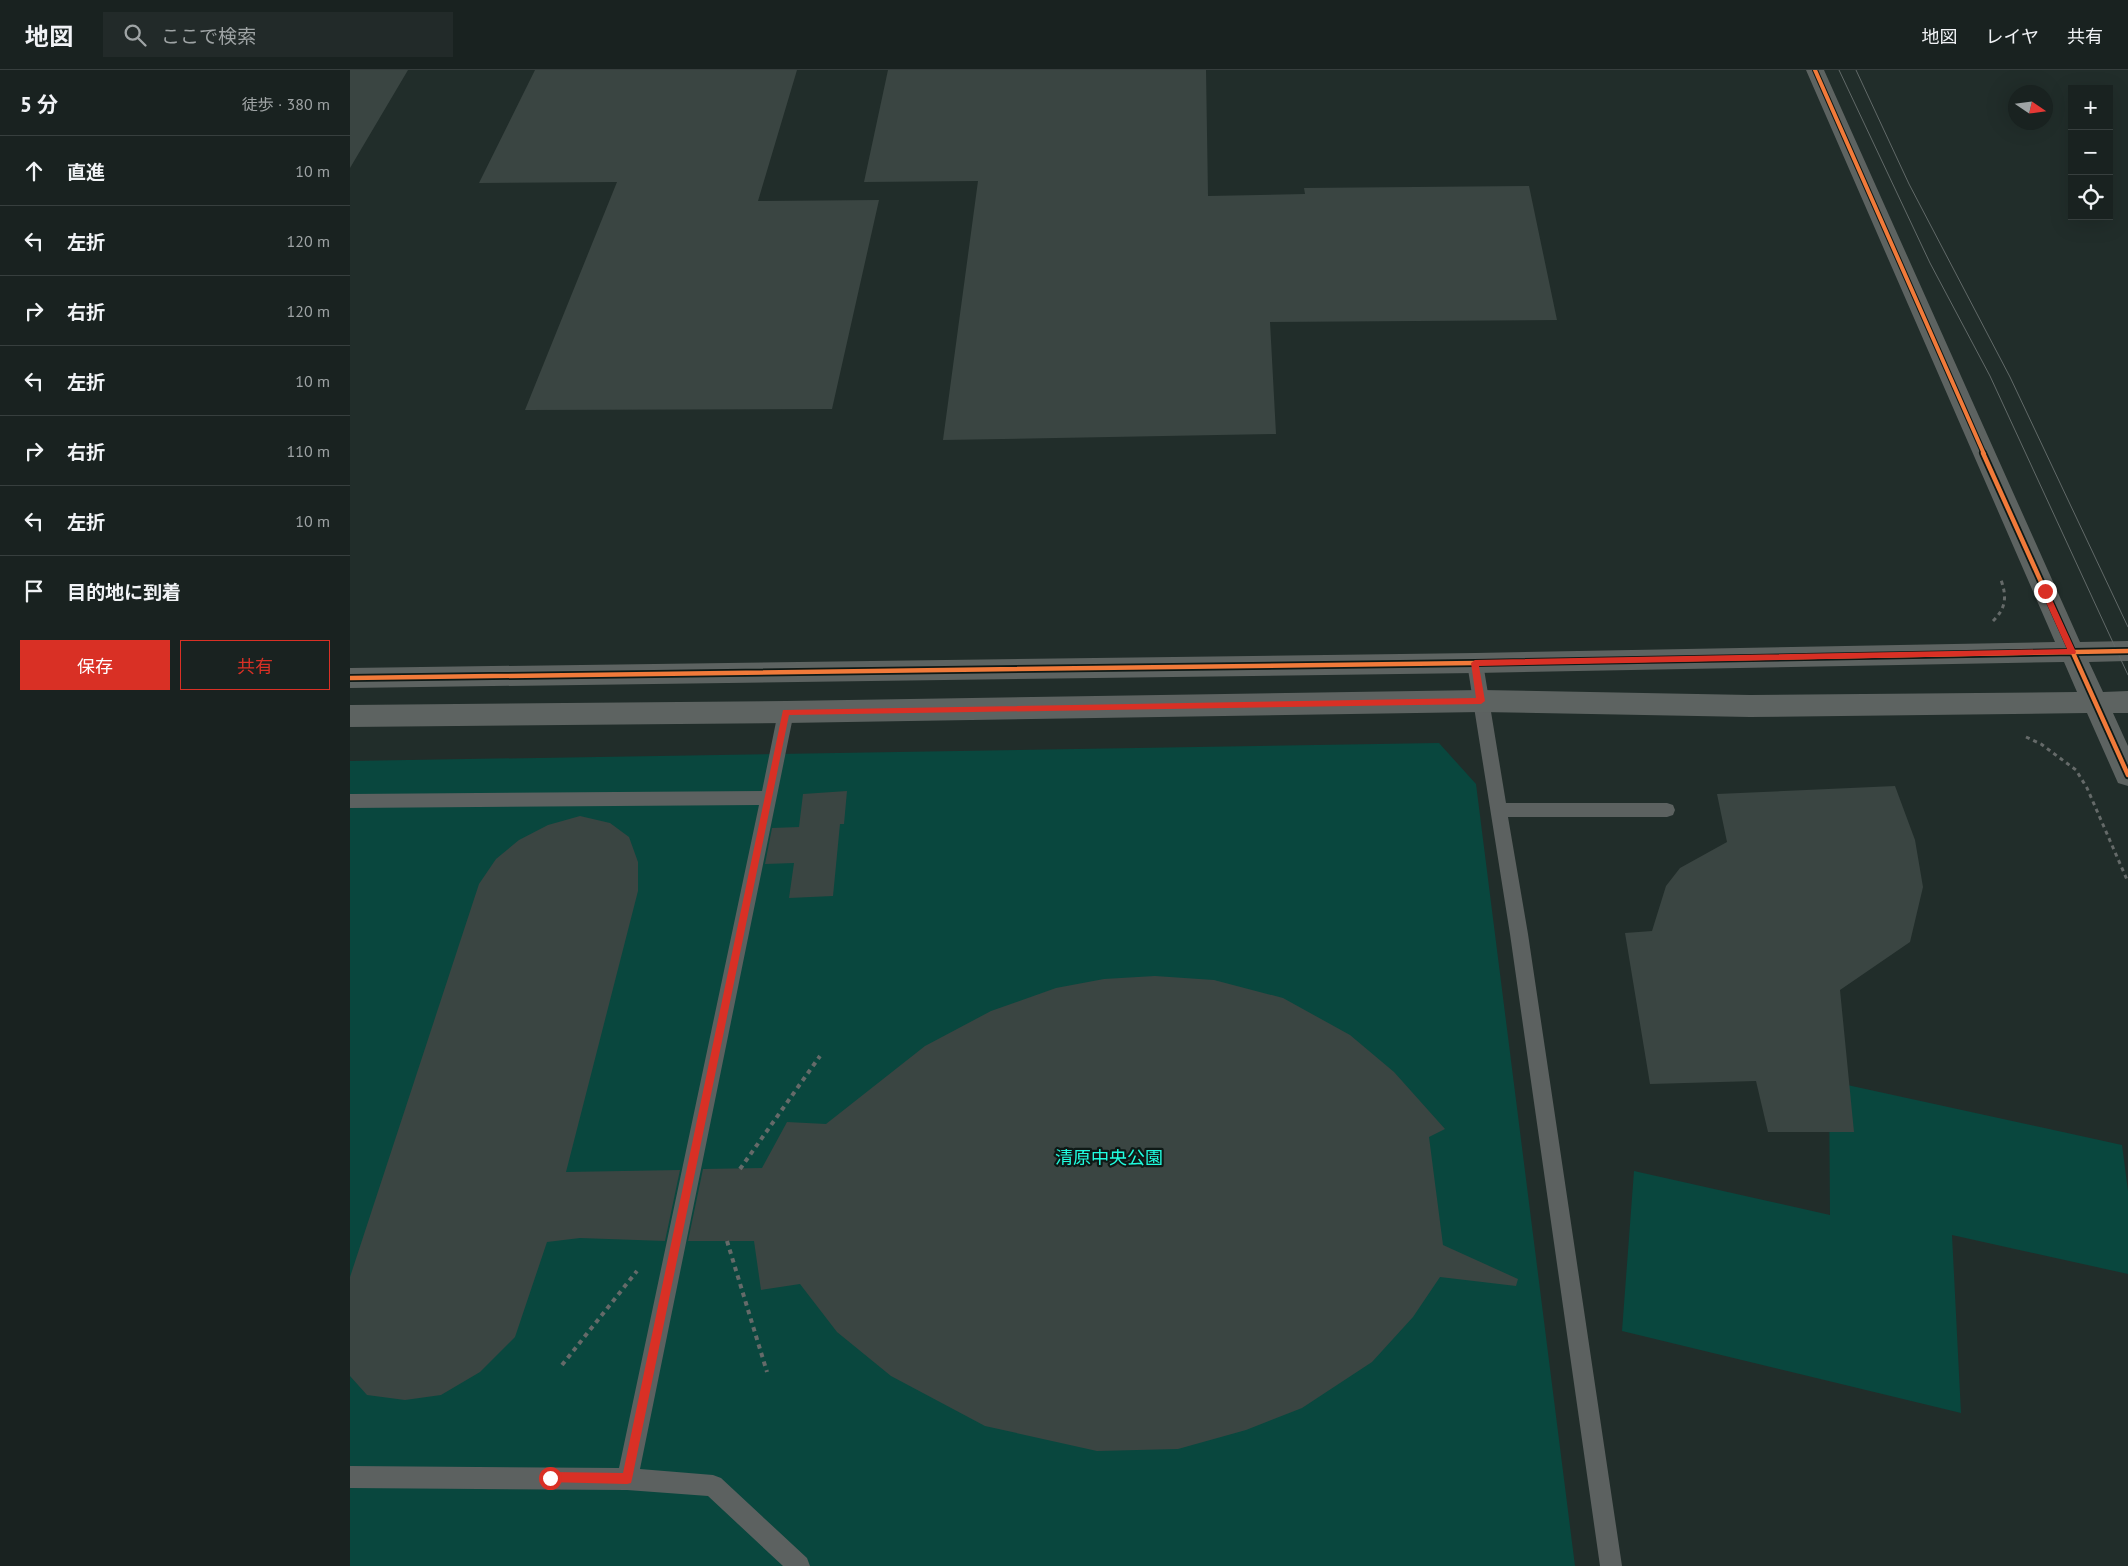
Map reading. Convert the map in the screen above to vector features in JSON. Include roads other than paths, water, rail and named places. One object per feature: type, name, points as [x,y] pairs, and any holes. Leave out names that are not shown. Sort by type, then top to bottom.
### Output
[{"type":"street","points":[[1815,70],[2128,775]]},
{"type":"street","points":[[350,678],[1475,663],[2128,651]]},
{"type":"street","points":[[350,716],[786,712],[1481,701],[1750,706],[2128,702]]},
{"type":"lane","points":[[1475,663],[1520,944],[1611,1566]]},
{"type":"lane","points":[[627,1479],[786,712]]},
{"type":"lane","points":[[350,801],[768,798]]},
{"type":"lane","points":[[1498,810],[1666,810]]},
{"type":"lane","points":[[350,1477],[627,1479],[713,1486],[799,1566]]},
{"type":"tram line","points":[[1839,70],[1930,263],[1990,376],[2128,675]]},
{"type":"tram line","points":[[1856,70],[1909,184],[2010,377],[2128,627]]},
{"type":"park label","name":"清原中央公園","points":[[1109,1157]]}]
